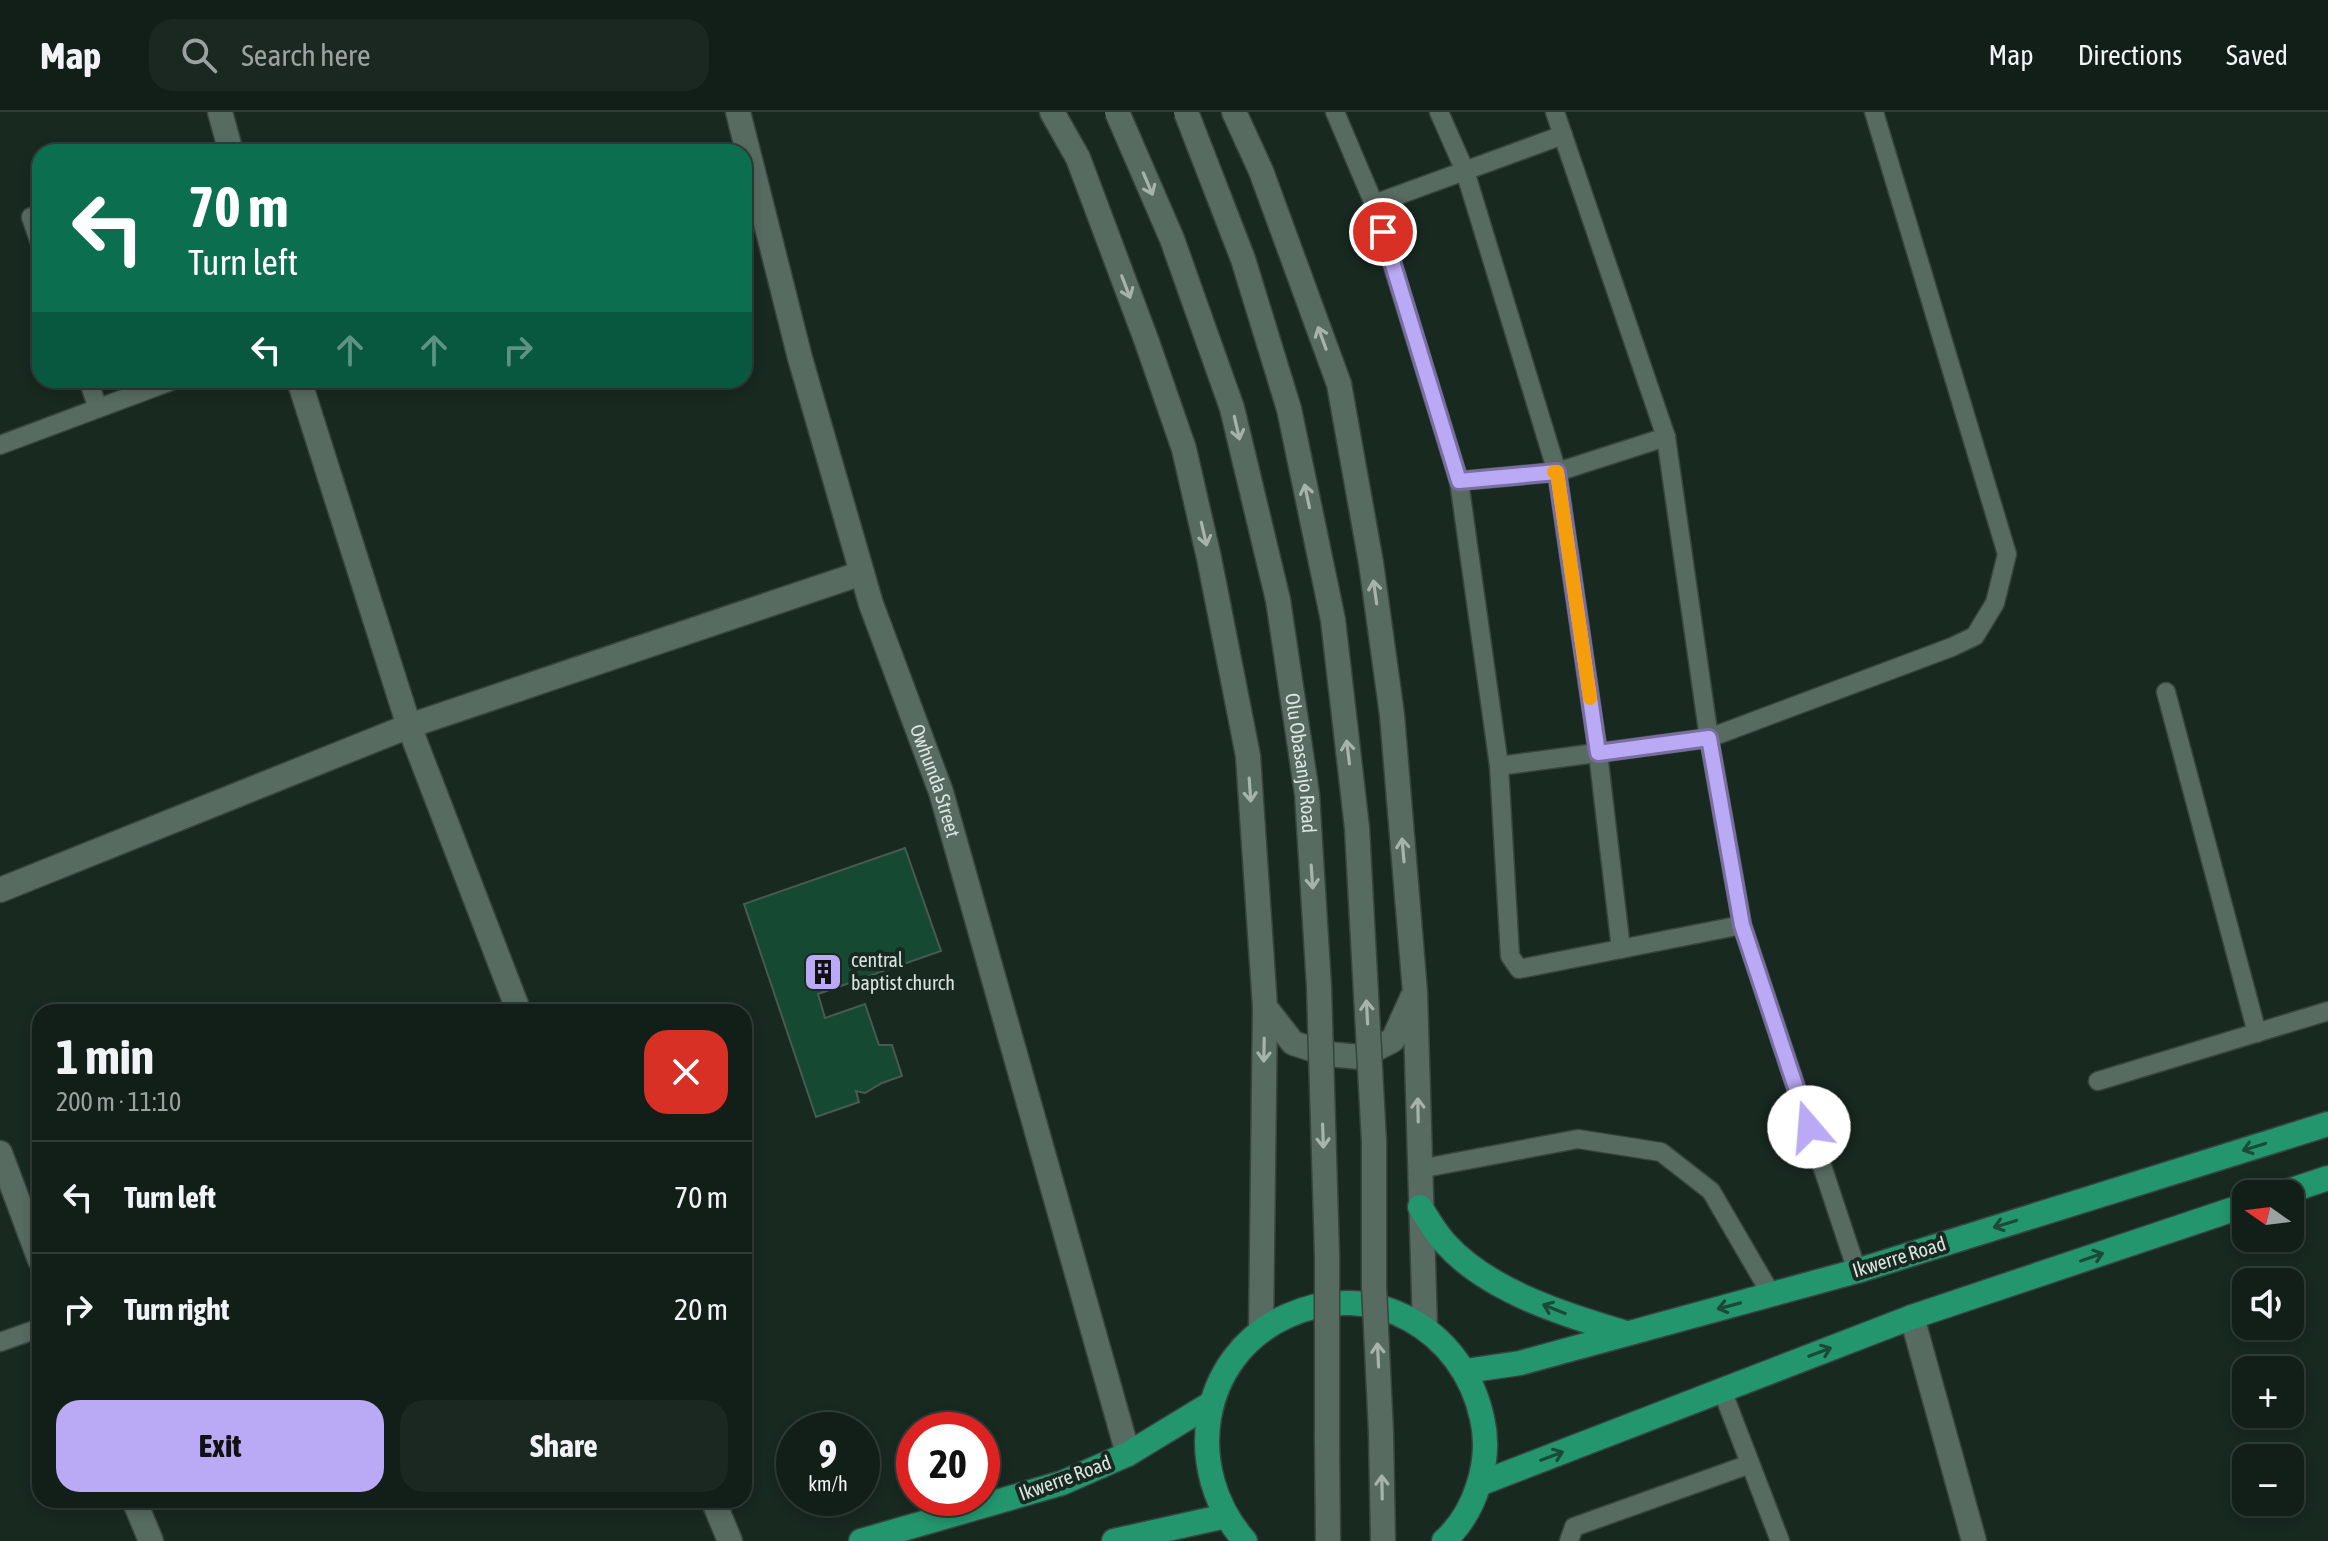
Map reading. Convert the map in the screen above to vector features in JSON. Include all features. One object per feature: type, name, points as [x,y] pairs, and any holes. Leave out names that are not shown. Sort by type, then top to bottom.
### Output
[{"type":"main road","name":"Ikwerre Road","points":[[1465,1371],[1520,1363],[1857,1271],[2328,1124]]},
{"type":"main road","points":[[2304,1186],[2328,1178]]},
{"type":"main road","points":[[1420,1207],[1444,1242],[1492,1280],[1581,1320],[1628,1333]]},
{"type":"main road","points":[[1479,1484],[1912,1317],[2232,1210]]},
{"type":"main road","points":[[1245,1541],[1226,1516],[1213,1490],[1207,1461],[1206,1432],[1212,1403],[1223,1376],[1240,1351],[1261,1331],[1286,1316],[1343,1302],[1386,1310],[1425,1328],[1447,1347],[1465,1371],[1478,1397],[1484,1426],[1485,1455],[1479,1484],[1467,1511],[1444,1541]]},
{"type":"main road","name":"Ikwerre Road","points":[[861,1541],[1062,1483],[1128,1454],[1212,1403]]},
{"type":"main road","points":[[1114,1541],[1226,1516]]},
{"type":"street","points":[[220,112],[229,144]]},
{"type":"street","name":"Owhunda Street","points":[[738,112],[746,144]]},
{"type":"street","points":[[1052,112],[1078,158],[1184,449],[1248,756],[1265,1007],[1261,1331]]},
{"type":"street","name":"Olu Obasanjo Road","points":[[1117,112],[1172,239],[1232,408],[1278,600],[1307,794],[1319,987],[1327,1255],[1328,1541]]},
{"type":"street","points":[[1186,112],[1243,259],[1289,409],[1333,620],[1358,844],[1374,1142],[1374,1286],[1383,1541]]},
{"type":"street","points":[[1234,112],[1261,171],[1339,384],[1371,563],[1392,715],[1415,992],[1425,1328]]},
{"type":"street","name":"Owhunda Street","points":[[752,168],[800,358],[871,604],[941,792],[1128,1454]]},
{"type":"street","points":[[302,388],[409,726],[516,1004]]},
{"type":"street","points":[[0,890],[409,726],[862,573]]},
{"type":"street","points":[[1265,1007],[1293,1043],[1327,1054],[1360,1057],[1393,1040],[1415,992]]},
{"type":"street","points":[[0,1153],[32,1239]]},
{"type":"street","points":[[1912,1317],[1974,1541]]},
{"type":"street","points":[[137,1508],[151,1541]]},
{"type":"street","points":[[716,1508],[730,1541]]},
{"type":"lane","points":[[1335,112],[1374,204],[1459,481],[1499,766],[1510,956],[1519,969],[1742,925]]},
{"type":"lane","points":[[1439,112],[1465,171],[1557,472],[1598,753],[1621,949]]},
{"type":"lane","points":[[1555,112],[1666,437],[1709,738],[1742,925],[1857,1271]]},
{"type":"lane","points":[[1499,766],[1709,738],[1952,647],[1975,636],[1995,603],[2007,554],[1874,112]]},
{"type":"lane","points":[[1374,204],[1563,135]]},
{"type":"lane","points":[[91,388],[98,408]]},
{"type":"lane","points":[[0,445],[152,388]]},
{"type":"lane","points":[[1459,481],[1557,472],[1666,437]]},
{"type":"lane","points":[[2166,692],[2257,1033]]},
{"type":"lane","points":[[2098,1081],[2328,1011]]},
{"type":"lane","points":[[1419,1169],[1578,1139],[1661,1152],[1711,1191],[1771,1294]]},
{"type":"lane","points":[[0,1342],[32,1331]]},
{"type":"lane","points":[[1722,1390],[1780,1541]]},
{"type":"lane","points":[[1569,1541],[1574,1527],[1750,1464]]},
{"type":"building","name":"central baptist church","points":[[905,848],[941,951],[818,994],[825,1018],[865,1004],[879,1045],[892,1045],[902,1076],[865,1093],[856,1091],[859,1102],[816,1117],[744,904]]},
{"type":"slow traffic","points":[[1554,472],[1557,472],[1590,698]]},
{"type":"place","name":"central baptist church","points":[[823,972]]},
{"type":"route","points":[[1383,232],[1459,481],[1557,472],[1598,753],[1709,738],[1742,925],[1809,1127]]}]
